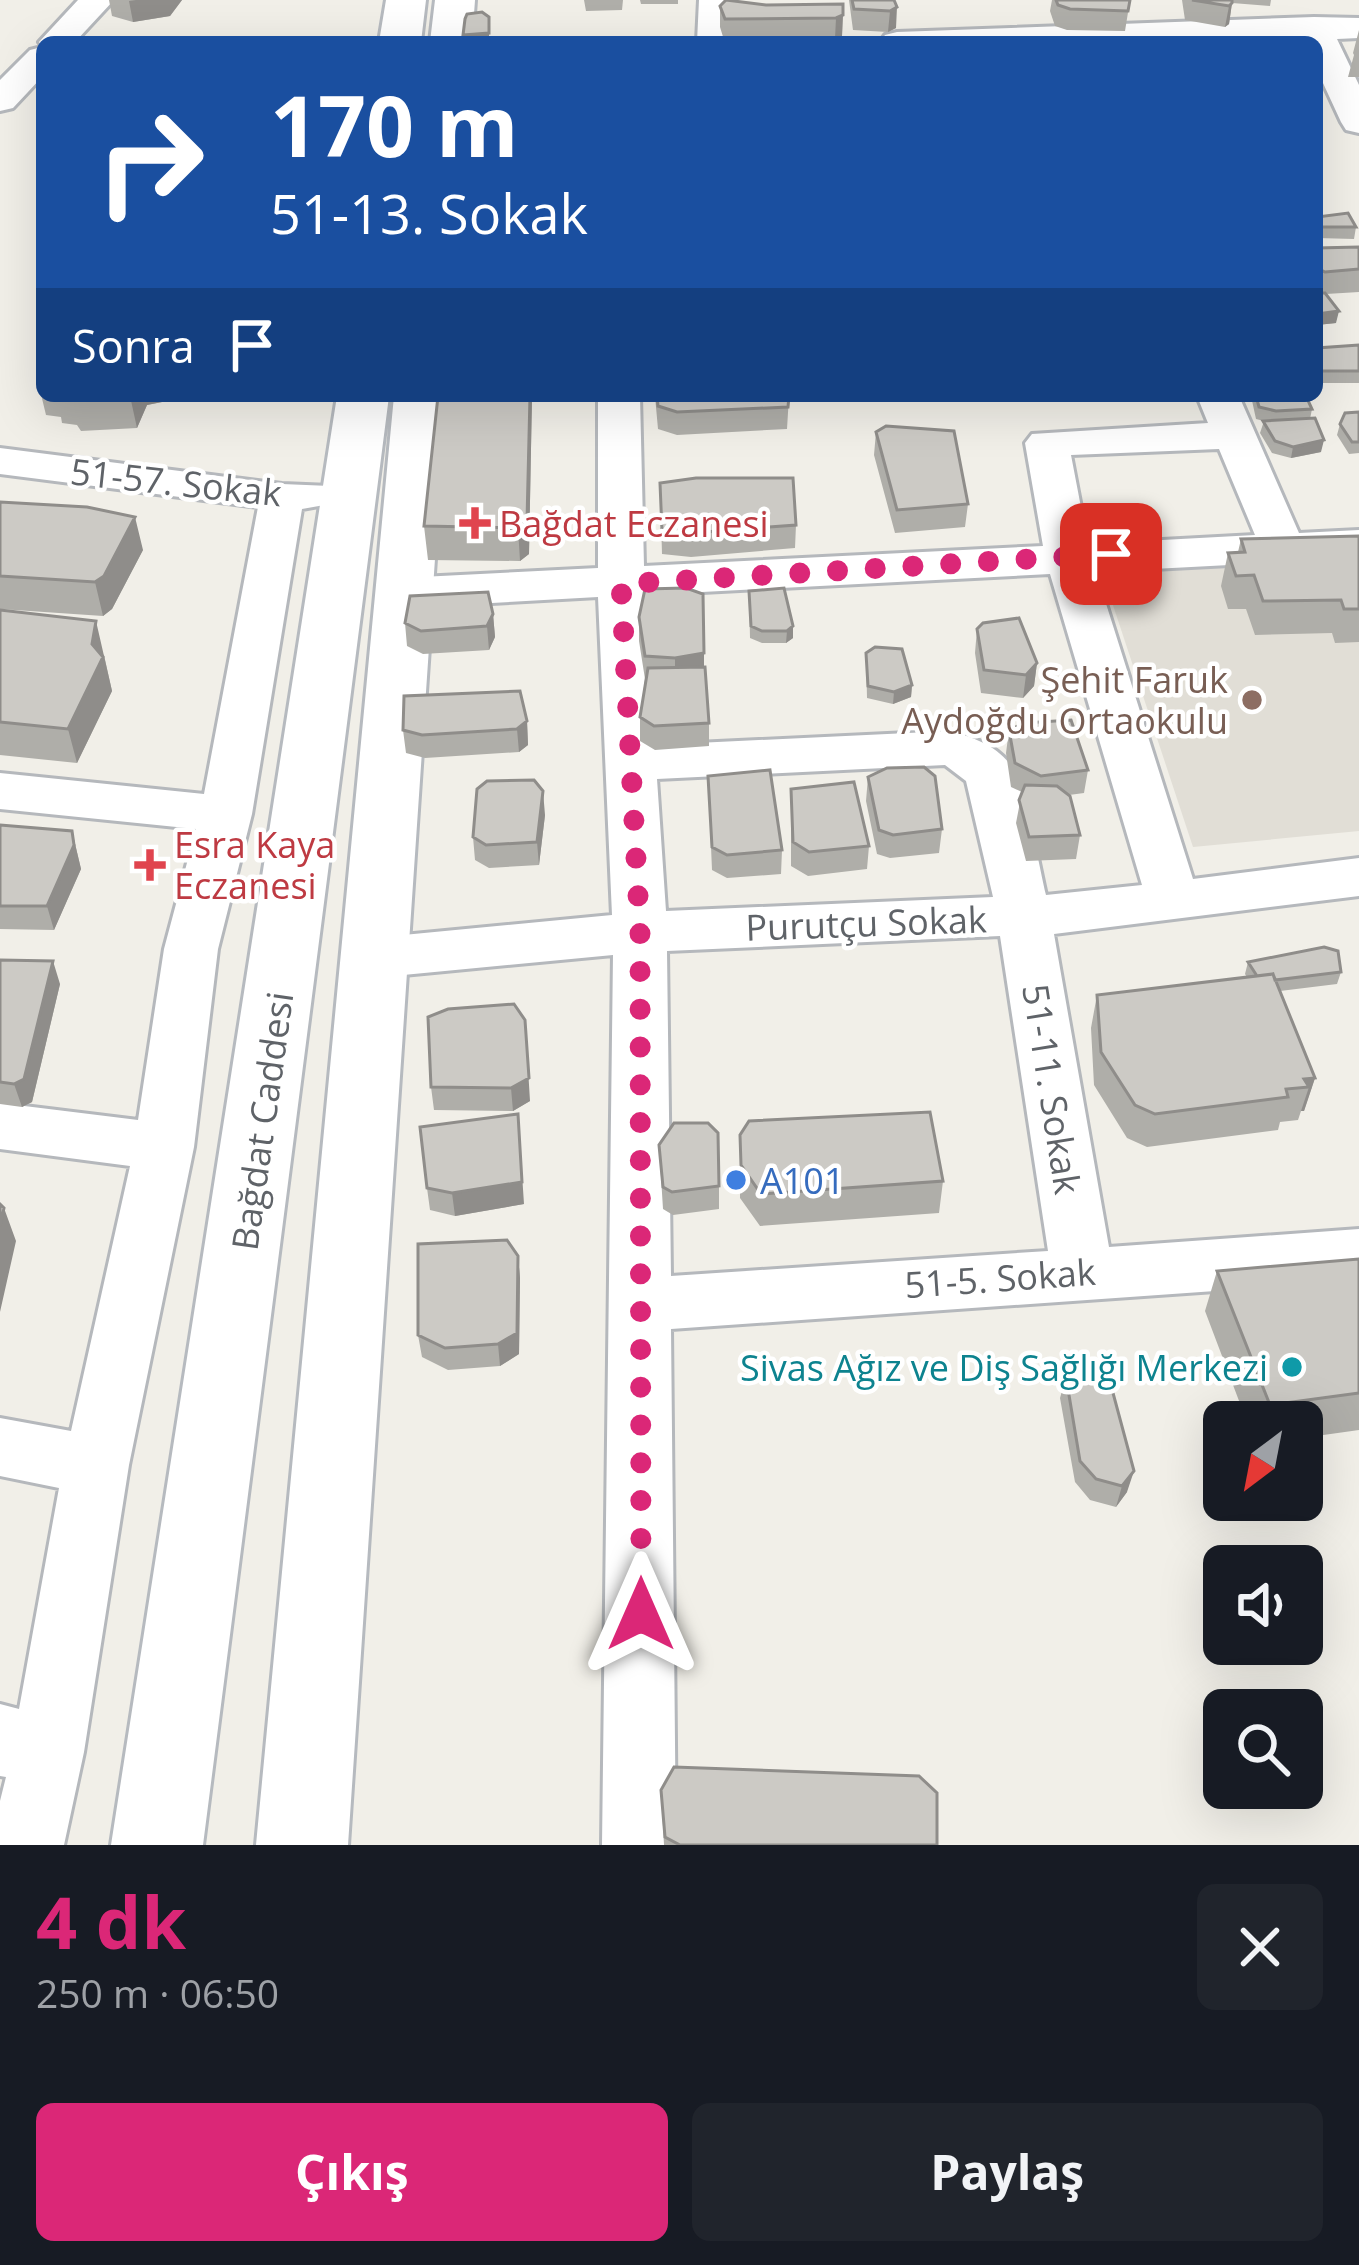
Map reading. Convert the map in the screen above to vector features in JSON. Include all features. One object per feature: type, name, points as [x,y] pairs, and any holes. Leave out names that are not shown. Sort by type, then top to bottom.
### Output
[{"type":"main road","points":[[401,36],[406,0]]},
{"type":"main road","points":[[452,36],[454,0]]},
{"type":"main road","name":"Bağdat Caddesi","points":[[157,1845],[362,402]]},
{"type":"main road","points":[[302,1845],[419,402]]},
{"type":"street","points":[[62,36],[97,0]]},
{"type":"street","points":[[714,36],[716,0]]},
{"type":"street","points":[[1034,0],[1047,36]]},
{"type":"street","points":[[1315,27],[1319,36]]},
{"type":"street","points":[[1130,36],[1359,28]]},
{"type":"street","points":[[1323,45],[1359,124],[1323,127]]},
{"type":"street","points":[[0,100],[36,63]]},
{"type":"street","points":[[619,402],[621,584],[640,932],[639,1845]]},
{"type":"street","points":[[1173,901],[1068,556],[1047,442],[1226,416],[1282,546]]},
{"type":"street","name":"51-57. Sokak","points":[[0,461],[282,497],[352,492]]},
{"type":"street","points":[[27,1845],[24,1746],[96,1465],[164,1147],[191,950],[226,814],[282,497]]},
{"type":"street","points":[[401,593],[1359,544]]},
{"type":"street","name":"51-11. Sokak","points":[[630,763],[950,748],[990,773],[1024,916],[1082,1271]]},
{"type":"street","points":[[0,791],[226,814]]},
{"type":"street","name":"Purutçu Sokak","points":[[372,958],[640,932],[1024,916],[1359,877]]},
{"type":"street","points":[[0,1126],[164,1147]]},
{"type":"street","name":"51-5. Sokak","points":[[642,1305],[1359,1255]]},
{"type":"street","points":[[0,1447],[96,1465]]},
{"type":"shaded area","name":"Şehit Faruk Aydoğdu Ortaokulu","points":[[1359,559],[1359,831],[1193,847],[1101,569]]},
{"type":"building","points":[[726,0],[766,5],[843,4],[843,15],[725,19],[720,6]]},
{"type":"building","points":[[852,0],[894,0],[897,7],[890,11],[854,9]]},
{"type":"building","points":[[1056,0],[1130,0],[1128,11],[1070,9]]},
{"type":"building","points":[[1192,0],[1232,0],[1232,3],[1229,6]]},
{"type":"building","points":[[482,12],[489,17],[489,33],[463,35],[467,14]]},
{"type":"building","points":[[1348,213],[1356,227],[1323,227],[1323,216]]},
{"type":"building","points":[[1359,247],[1359,269],[1323,271],[1323,248]]},
{"type":"building","points":[[1323,293],[1325,293],[1339,311],[1323,313]]},
{"type":"building","points":[[1359,345],[1359,371],[1323,371],[1323,348]]},
{"type":"building","points":[[437,402],[530,402],[527,521],[518,528],[424,526]]},
{"type":"building","points":[[658,402],[788,402],[788,407],[677,412]]},
{"type":"building","points":[[1258,402],[1309,402],[1312,409],[1276,411],[1259,407]]},
{"type":"building","points":[[1359,412],[1359,442],[1352,442],[1340,424],[1345,413]]},
{"type":"building","points":[[1315,418],[1324,440],[1293,447],[1275,441],[1263,421]]},
{"type":"building","points":[[886,426],[954,431],[968,504],[897,510],[876,432]]},
{"type":"building","points":[[696,478],[793,478],[796,525],[662,531],[660,483]]},
{"type":"building","points":[[0,502],[87,507],[135,517],[104,576],[95,582],[0,576]]},
{"type":"building","points":[[1359,536],[1359,609],[1344,609],[1341,600],[1263,601],[1254,575],[1236,576],[1228,553],[1245,552],[1241,539]]},
{"type":"building","points":[[686,588],[703,594],[704,653],[645,656],[639,617],[645,589]]},
{"type":"building","points":[[784,588],[793,626],[787,631],[762,631],[751,626],[749,591]]},
{"type":"building","points":[[488,592],[493,614],[487,626],[421,631],[405,623],[410,596]]},
{"type":"building","points":[[0,610],[96,621],[92,644],[103,657],[68,729],[0,722]]},
{"type":"building","points":[[1019,618],[1037,663],[1026,675],[984,670],[977,629],[983,623]]},
{"type":"building","points":[[875,647],[902,649],[912,685],[894,692],[868,686],[866,653]]},
{"type":"building","points":[[705,667],[709,723],[654,726],[640,717],[648,668]]},
{"type":"building","points":[[520,691],[527,721],[517,729],[422,735],[403,730],[404,696]]},
{"type":"building","points":[[1071,720],[1088,770],[1041,776],[1015,763],[1009,730],[1024,723]]},
{"type":"building","points":[[924,767],[935,776],[942,829],[893,835],[879,830],[868,777],[887,768]]},
{"type":"building","points":[[770,770],[782,850],[727,855],[712,847],[708,776]]},
{"type":"building","points":[[534,780],[543,791],[537,842],[486,845],[473,837],[477,789],[487,781]]},
{"type":"building","points":[[854,782],[869,846],[809,852],[793,842],[791,789]]},
{"type":"building","points":[[1025,785],[1057,786],[1070,796],[1080,835],[1029,837],[1019,800]]},
{"type":"building","points":[[0,825],[72,831],[74,845],[47,906],[0,906]]},
{"type":"building","points":[[1324,947],[1338,951],[1341,972],[1275,980],[1273,974],[1257,976],[1248,962]]},
{"type":"building","points":[[0,960],[53,961],[24,1079],[14,1084],[0,1082]]},
{"type":"building","points":[[1273,974],[1315,1078],[1304,1079],[1309,1087],[1286,1089],[1288,1097],[1155,1114],[1135,1105],[1101,1052],[1097,995]]},
{"type":"building","points":[[514,1004],[525,1020],[529,1078],[511,1088],[431,1087],[428,1017],[448,1009]]},
{"type":"building","points":[[930,1112],[943,1181],[761,1194],[741,1165],[740,1135],[749,1121]]},
{"type":"building","points":[[518,1114],[522,1182],[452,1193],[427,1188],[420,1127]]},
{"type":"building","points":[[674,1123],[708,1123],[718,1133],[719,1186],[672,1192],[663,1187],[659,1145]]},
{"type":"building","points":[[507,1240],[518,1256],[517,1333],[498,1344],[445,1348],[418,1335],[418,1244]]},
{"type":"building","name":"Sivas Ağız ve Diş Sağlığı Merkezi","points":[[1359,1259],[1359,1393],[1268,1401],[1217,1271]]},
{"type":"building","points":[[1077,1361],[1097,1364],[1109,1378],[1134,1471],[1122,1486],[1096,1479],[1080,1461],[1066,1377]]},
{"type":"building","points":[[674,1767],[919,1776],[937,1793],[937,1845],[680,1845],[665,1837],[661,1790]]},
{"type":"place","name":"Bağdat Eczanesi","points":[[475,523]]},
{"type":"place","name":"Şehit Faruk Aydoğdu Ortaokulu","points":[[1252,700]]},
{"type":"place","name":"Esra Kaya Eczanesi","points":[[150,865]]},
{"type":"place","name":"A101","points":[[736,1180]]},
{"type":"place","name":"Sivas Ağız ve Diş Sağlığı Merkezi","points":[[1292,1367]]},
{"type":"route","points":[[641,1614],[640,932],[621,584],[1111,554]]}]
